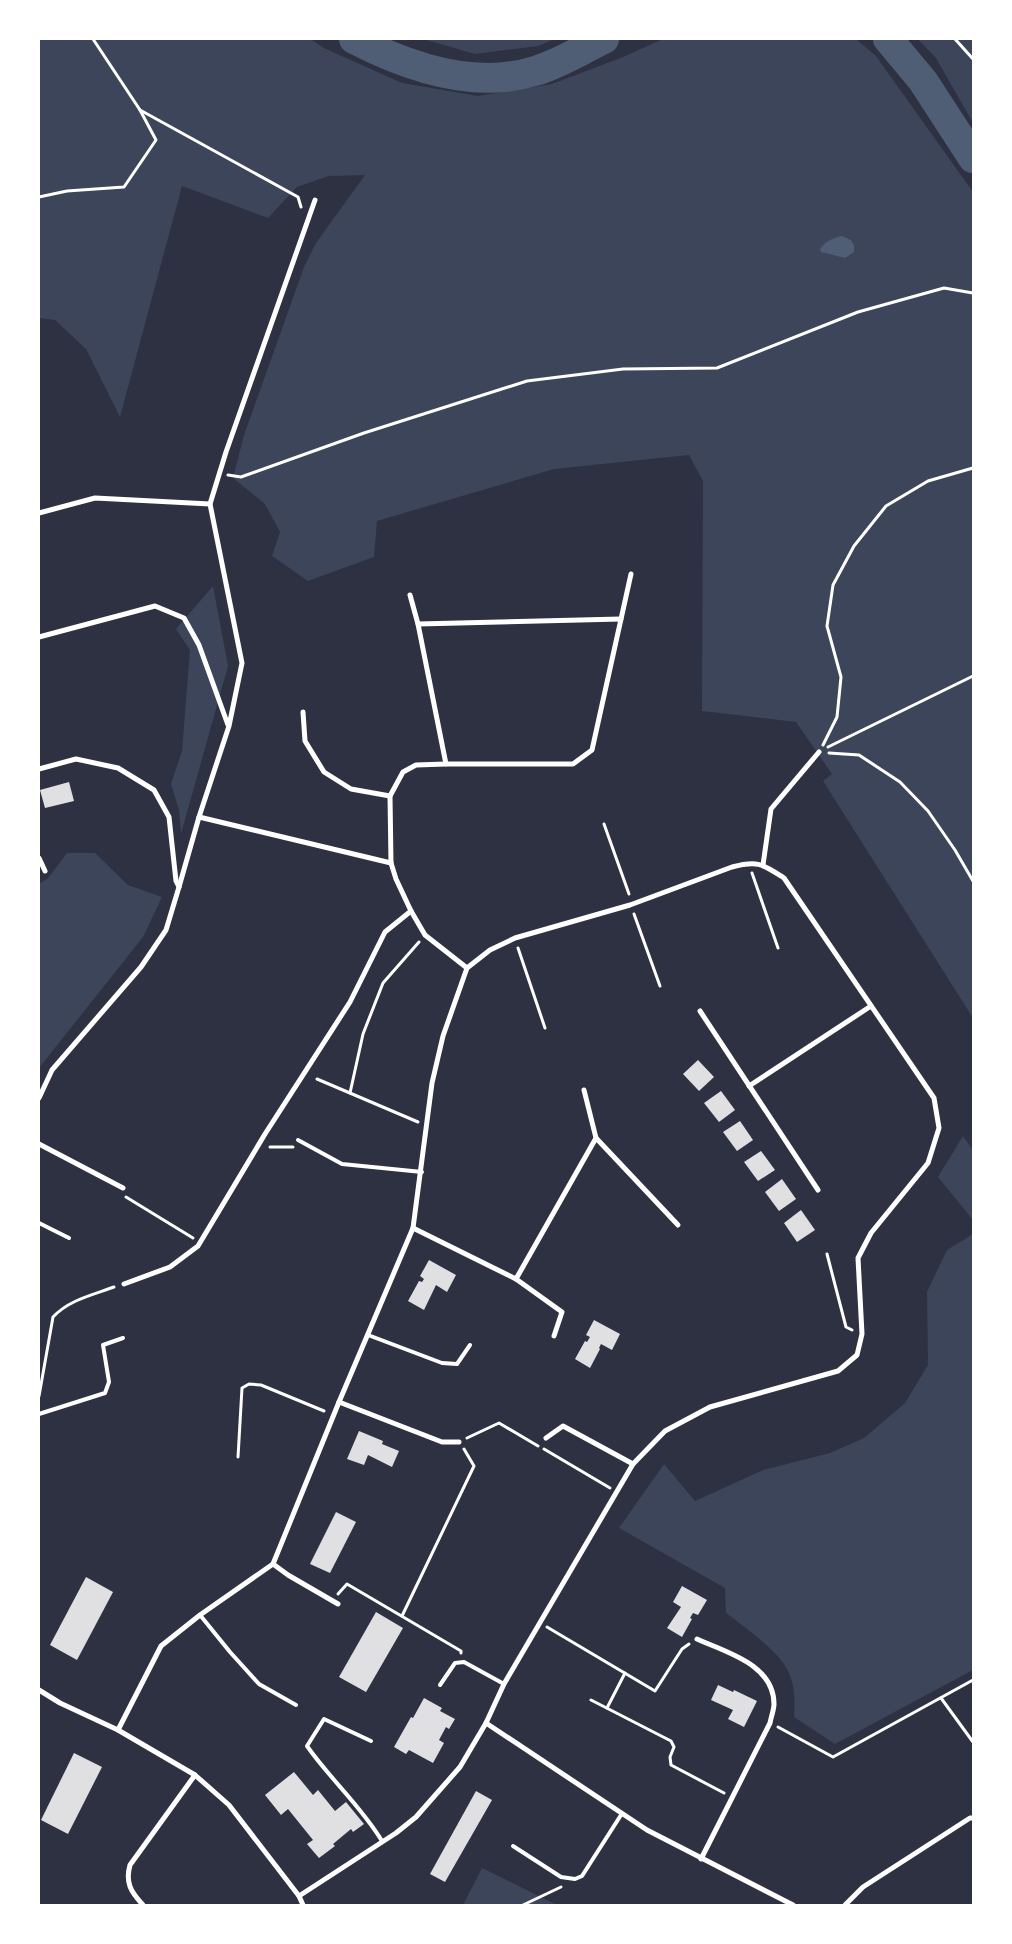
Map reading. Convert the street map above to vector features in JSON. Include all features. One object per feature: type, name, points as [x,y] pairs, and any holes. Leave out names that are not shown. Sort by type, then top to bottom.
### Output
[{"type":"street","points":[[39,1098],[52,1070],[141,967],[166,930],[199,817],[229,726],[242,663],[210,504],[226,452],[315,200]]},
{"type":"street","points":[[39,513],[95,498],[210,504]]},
{"type":"street","points":[[467,968],[425,935],[411,911],[396,878],[391,863],[390,796],[402,772],[416,765],[573,764],[592,750],[631,574]]},
{"type":"street","points":[[410,595],[418,624],[446,764]]},
{"type":"street","points":[[39,637],[155,606],[184,618],[200,645],[229,726]]},
{"type":"street","points":[[418,624],[621,619]]},
{"type":"street","points":[[303,712],[305,741],[324,772],[352,789],[390,796]]},
{"type":"street","points":[[763,865],[771,809],[819,752]]},
{"type":"street","points":[[39,769],[76,759],[118,768],[154,790],[169,817],[176,881],[179,887]]},
{"type":"street","points":[[199,817],[391,863]]},
{"type":"street","points":[[39,858],[45,871]]},
{"type":"street","points":[[118,1730],[161,1646],[200,1615],[274,1564],[339,1402],[413,1228],[422,1172],[432,1083],[443,1036],[467,968],[490,950],[515,938],[631,904],[748,862],[763,865],[784,878],[934,1098],[940,1128],[928,1163],[871,1233],[858,1258],[862,1334],[857,1354],[838,1372],[710,1407],[665,1431],[633,1464],[504,1684],[486,1723],[460,1767],[416,1817],[396,1833],[299,1896]]},
{"type":"street","points":[[124,1284],[170,1267],[198,1246],[265,1134],[350,1002],[385,932],[411,911]]},
{"type":"street","points":[[749,1086],[871,1006]]},
{"type":"street","points":[[700,1011],[818,1190]]},
{"type":"street","points":[[584,1090],[596,1138],[678,1225]]},
{"type":"street","points":[[516,1279],[596,1138]]},
{"type":"street","points":[[39,1144],[123,1188]]},
{"type":"street","points":[[413,1228],[516,1279],[562,1312],[554,1336]]},
{"type":"street","points":[[339,1402],[442,1442],[459,1442]]},
{"type":"street","points":[[546,1438],[563,1426],[633,1464]]},
{"type":"street","points":[[274,1564],[288,1575],[338,1604]]},
{"type":"street","points":[[696,1639],[750,1663],[762,1675],[772,1691],[774,1704],[770,1723],[701,1858]]},
{"type":"street","points":[[39,1690],[60,1703],[118,1730],[195,1775],[229,1805],[304,1905]]},
{"type":"street","points":[[486,1723],[621,1815],[793,1905]]},
{"type":"street","points":[[142,1905],[132,1893],[128,1882],[127,1876],[130,1866],[195,1775]]},
{"type":"street","points":[[845,1905],[863,1886],[973,1818]]},
{"type":"lane","points":[[298,1140],[342,1164],[422,1172]]},
{"type":"lane","points":[[39,1223],[69,1238]]},
{"type":"lane","points":[[368,1335],[442,1363],[457,1364],[470,1345]]},
{"type":"lane","points":[[39,1414],[105,1393],[109,1382],[103,1345],[123,1338]]},
{"type":"lane","points":[[200,1615],[259,1684],[296,1705]]},
{"type":"lane","points":[[440,1685],[455,1663],[464,1662],[504,1684]]},
{"type":"lane","points":[[371,1741],[324,1719],[307,1746],[323,1768],[372,1824],[382,1841]]},
{"type":"lane","points":[[513,1846],[561,1877],[575,1880],[582,1876],[621,1815]]},
{"type":"path","points":[[39,197],[67,192],[124,187],[156,140],[140,110],[93,39]]},
{"type":"path","points":[[955,39],[973,59]]},
{"type":"path","points":[[140,110],[298,197],[306,225]]},
{"type":"path","points":[[220,473],[241,477],[364,432],[527,380],[623,369],[717,368],[858,312],[944,288],[973,293]]},
{"type":"path","points":[[819,752],[837,717],[841,677],[827,626],[834,585],[854,546],[886,506],[928,480],[973,468]]},
{"type":"path","points":[[819,752],[973,676]]},
{"type":"path","points":[[819,752],[859,756],[900,782],[928,811],[955,850],[973,881]]},
{"type":"path","points":[[604,824],[660,986]]},
{"type":"path","points":[[748,862],[778,948]]},
{"type":"path","points":[[515,938],[545,1028]]},
{"type":"path","points":[[350,1093],[363,1034],[383,983],[417,944]]},
{"type":"path","points":[[317,1079],[421,1124],[427,1124]]},
{"type":"path","points":[[274,1146],[294,1148],[298,1140]]},
{"type":"path","points":[[123,1188],[123,1195],[200,1242]]},
{"type":"path","points":[[827,1254],[846,1327],[862,1334]]},
{"type":"path","points":[[39,1396],[53,1317],[60,1310],[77,1300],[124,1284]]},
{"type":"path","points":[[238,1457],[242,1388],[250,1384],[261,1385],[334,1415]]},
{"type":"path","points":[[402,1616],[474,1466],[459,1442],[499,1423],[617,1492]]},
{"type":"path","points":[[332,1600],[347,1584],[461,1651],[464,1662]]},
{"type":"path","points":[[540,1623],[655,1691],[682,1649],[696,1639]]},
{"type":"path","points":[[607,1708],[625,1673]]},
{"type":"path","points":[[770,1723],[833,1757],[868,1736],[973,1680]]},
{"type":"path","points":[[941,1698],[973,1742]]},
{"type":"path","points":[[590,1700],[671,1741],[674,1747],[670,1757],[671,1765],[731,1797]]},
{"type":"path","points":[[523,1905],[575,1880]]},
{"type":"shaded area","points":[[39,39],[310,39],[324,48],[402,83],[478,96],[552,84],[623,57],[663,39],[856,39],[876,56],[973,192],[973,1018],[823,781],[832,774],[796,722],[702,711],[703,481],[689,455],[554,469],[377,521],[374,557],[308,581],[272,556],[280,532],[265,504],[233,478],[244,435],[304,267],[316,243],[365,175],[329,176],[297,187],[268,218],[182,186],[120,417],[86,349],[55,320],[39,318]]},
{"type":"shaded area","points":[[423,39],[555,39],[538,46],[475,54]]},
{"type":"shaded area","points":[[918,39],[973,39],[973,123],[936,58]]},
{"type":"shaded area","points":[[842,236],[851,240],[854,252],[845,258],[821,252],[820,249],[827,242]]},
{"type":"shaded area","points":[[213,586],[228,666],[181,834],[179,810],[171,784],[182,751],[190,650],[176,629]]},
{"type":"shaded area","points":[[67,853],[95,853],[128,885],[162,897],[143,937],[39,1068],[39,884],[48,878]]},
{"type":"shaded area","points":[[963,1136],[973,1150],[973,1220],[938,1177]]},
{"type":"shaded area","points":[[973,1234],[973,1670],[835,1744],[794,1717],[794,1694],[788,1671],[769,1648],[726,1613],[725,1588],[619,1528],[664,1464],[695,1501],[763,1470],[830,1453],[864,1438],[905,1403],[928,1365],[927,1292],[947,1250]]},
{"type":"shaded area","points":[[482,1868],[557,1905],[463,1905]]},
{"type":"building","points":[[69,782],[74,801],[45,808],[40,790]]},
{"type":"building","points":[[698,1060],[714,1077],[699,1091],[683,1074]]},
{"type":"building","points":[[721,1091],[735,1110],[719,1122],[704,1103]]},
{"type":"building","points":[[740,1121],[753,1140],[737,1151],[723,1132]]},
{"type":"building","points":[[761,1151],[775,1170],[758,1181],[744,1162]]},
{"type":"building","points":[[782,1179],[796,1199],[779,1211],[765,1192]]},
{"type":"building","points":[[801,1210],[815,1230],[797,1242],[784,1223]]},
{"type":"building","points":[[429,1260],[456,1275],[447,1292],[436,1285],[424,1310],[408,1301],[419,1281],[422,1282],[424,1279],[420,1276]]},
{"type":"building","points":[[594,1320],[620,1334],[612,1350],[601,1344],[590,1368],[575,1359],[585,1341],[587,1342],[590,1337],[586,1335]]},
{"type":"building","points":[[359,1431],[383,1441],[382,1444],[399,1451],[392,1467],[368,1455],[364,1465],[347,1459]]},
{"type":"building","points":[[336,1512],[356,1522],[330,1573],[310,1564]]},
{"type":"building","points":[[86,1577],[113,1592],[77,1660],[50,1645]]},
{"type":"building","points":[[682,1586],[707,1600],[698,1615],[693,1613],[690,1618],[692,1619],[682,1637],[667,1628],[681,1607],[673,1602]]},
{"type":"building","points":[[376,1612],[403,1628],[366,1692],[339,1677]]},
{"type":"building","points":[[718,1685],[757,1701],[744,1727],[728,1719],[733,1710],[711,1700]]},
{"type":"building","points":[[424,1698],[442,1708],[440,1711],[455,1719],[449,1729],[446,1727],[439,1740],[444,1743],[433,1763],[409,1750],[406,1754],[394,1747]]},
{"type":"building","points":[[74,1753],[102,1767],[68,1834],[41,1820]]},
{"type":"building","points":[[294,1772],[313,1795],[318,1790],[335,1811],[346,1802],[364,1824],[353,1832],[351,1829],[333,1844],[335,1846],[319,1858],[307,1844],[313,1840],[288,1809],[281,1815],[265,1795]]},
{"type":"building","points":[[476,1791],[492,1800],[445,1882],[430,1874]]},
{"type":"waterway","points":[[354,39],[396,58],[442,73],[465,77],[489,78],[512,76],[544,68],[604,39]]},
{"type":"waterway","points":[[888,39],[923,81],[973,158]]}]
